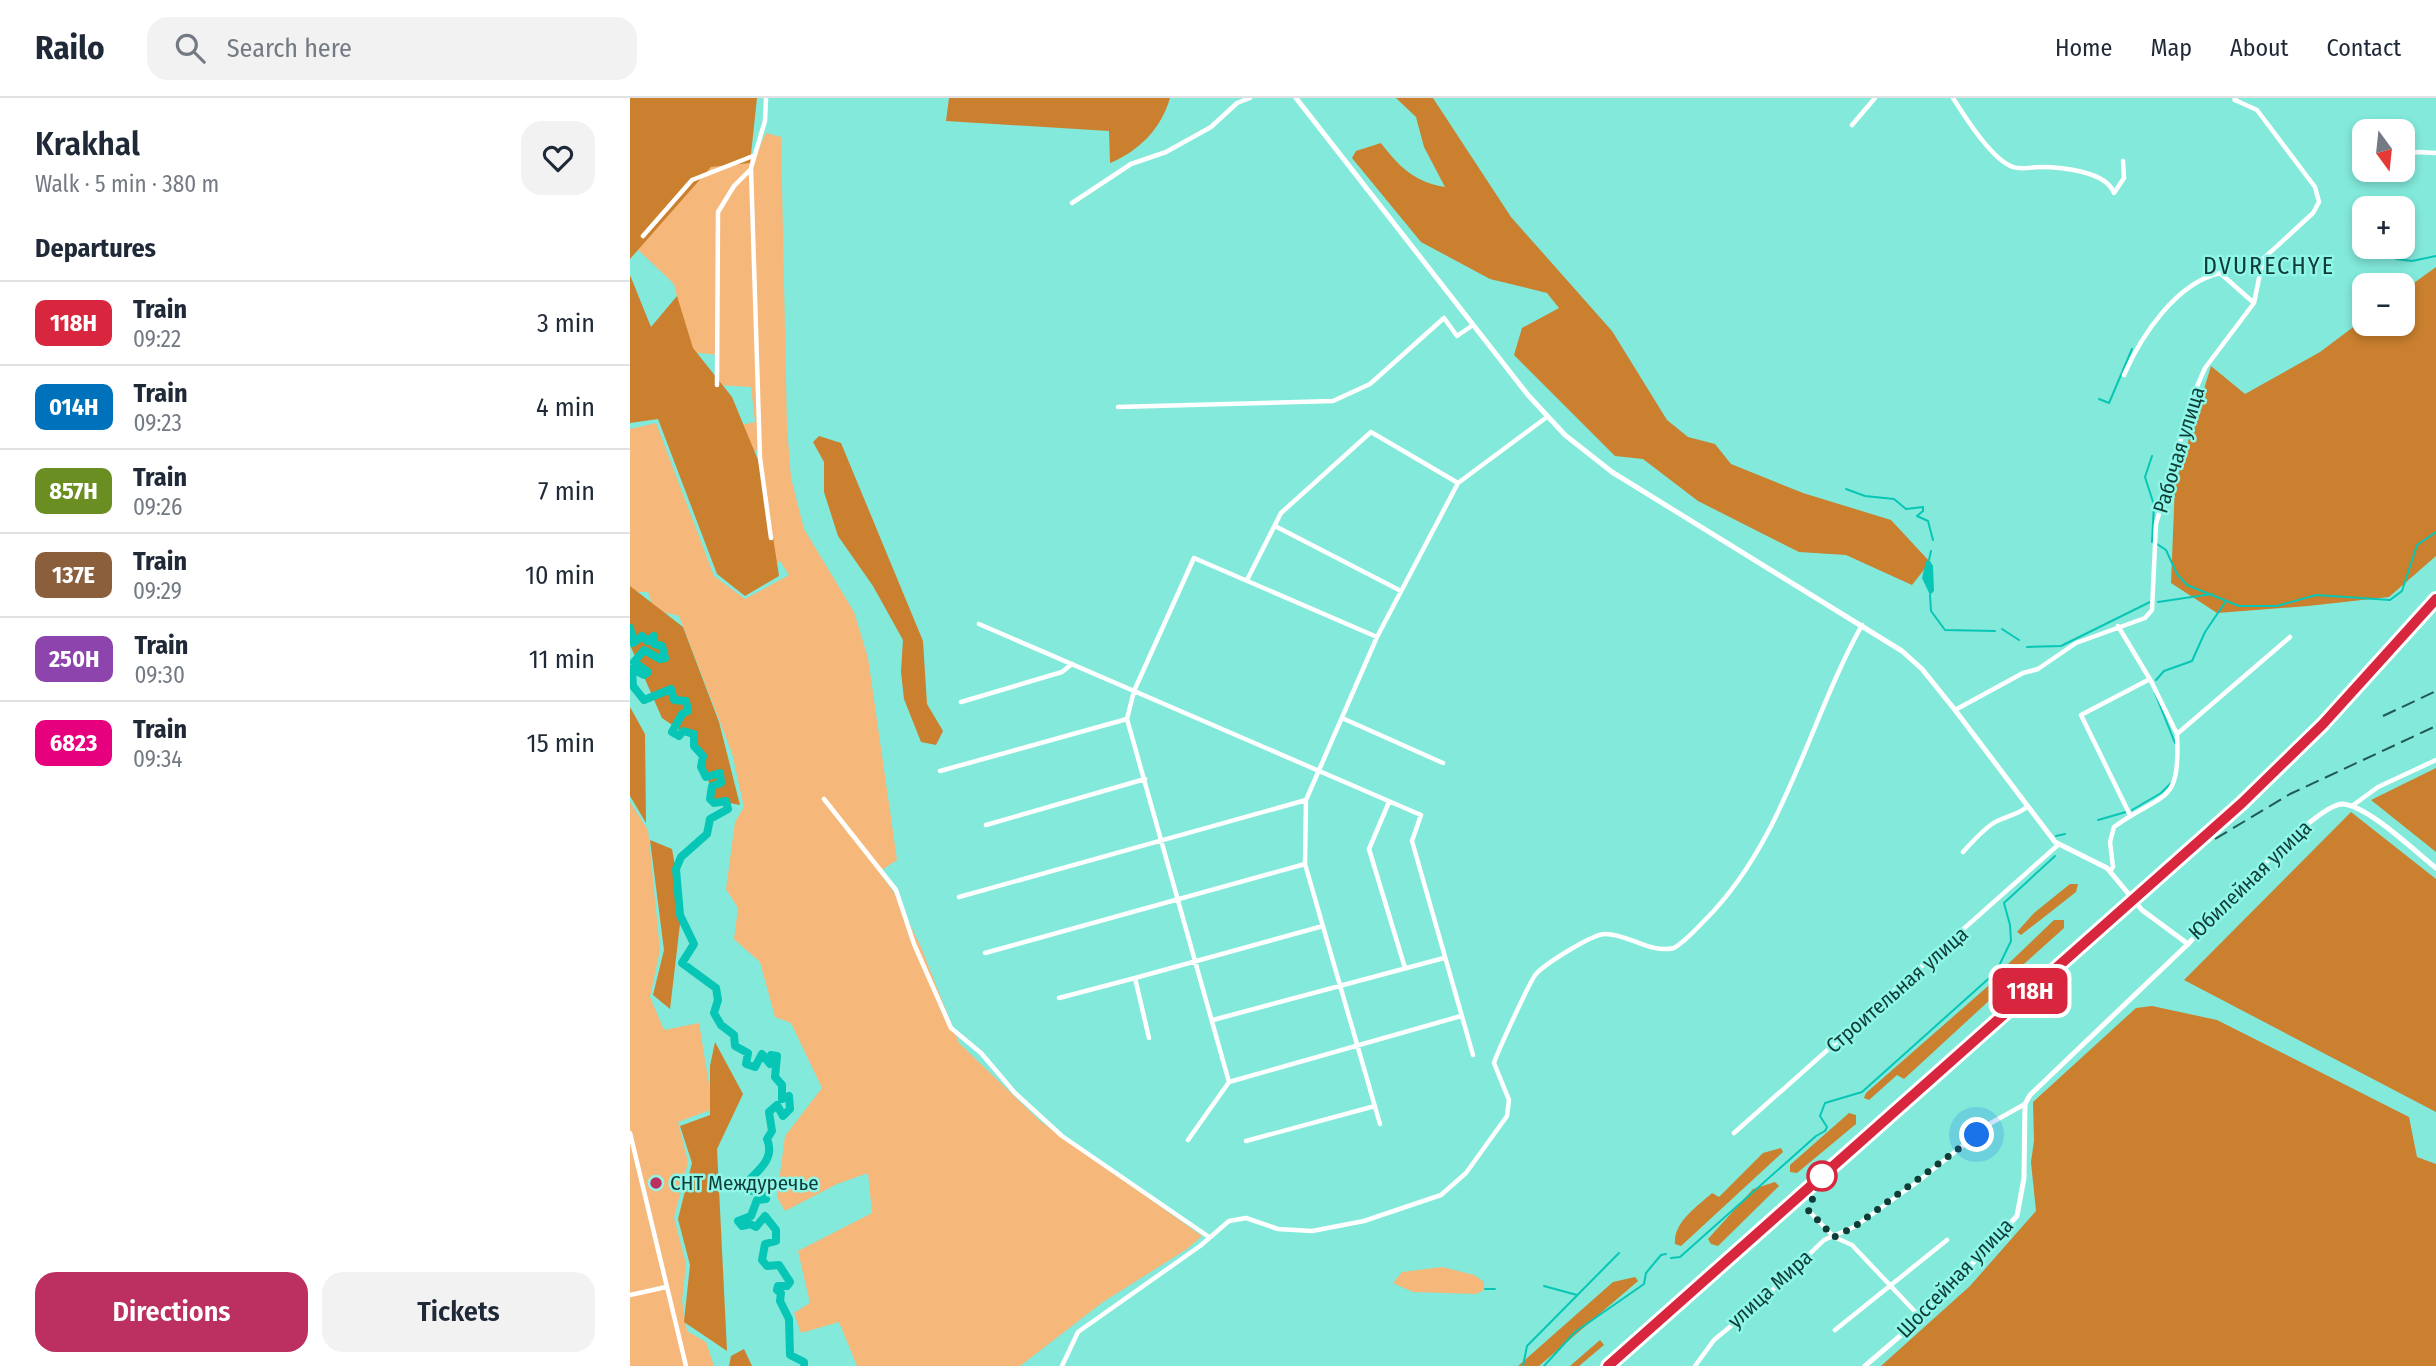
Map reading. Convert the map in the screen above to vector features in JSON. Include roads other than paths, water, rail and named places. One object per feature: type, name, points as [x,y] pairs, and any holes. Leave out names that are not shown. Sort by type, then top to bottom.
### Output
[{"type":"main road","name":"Юбилейная улица","points":[[1296,98],[1548,417],[1612,472],[1862,624],[1909,658],[1955,710],[2058,845],[2110,871],[2143,910],[2188,944],[2312,819],[2326,808],[2341,804],[2351,807]]},
{"type":"main road","points":[[2351,807],[2368,815],[2436,868]]},
{"type":"main road","name":"Шоссейная улица","points":[[1865,1366],[1922,1318],[2017,1216],[2024,1178],[2025,1104],[2030,1095],[2188,944]]},
{"type":"street","points":[[766,98],[765,121],[751,168],[760,458],[771,538]]},
{"type":"street","points":[[1072,203],[1093,193],[1131,164],[1166,152],[1211,127],[1237,103],[1251,98]]},
{"type":"street","points":[[1852,125],[1875,98]]},
{"type":"street","points":[[1953,98],[1998,157],[2014,168],[2043,167],[2078,172],[2101,179],[2111,186],[2114,193],[2124,178],[2123,161]]},
{"type":"street","name":"Рабочая улица","points":[[1955,710],[2023,673],[2038,669],[2076,643],[2145,618],[2152,610],[2156,524],[2195,391],[2205,368],[2254,303],[2263,260],[2313,213],[2319,197],[2315,187],[2257,110],[2235,99]]},
{"type":"street","points":[[2415,153],[2436,153]]},
{"type":"street","points":[[643,236],[692,180],[754,155]]},
{"type":"street","points":[[717,385],[719,212],[734,186],[751,168]]},
{"type":"street","points":[[2124,375],[2136,352],[2172,302],[2211,275],[2220,273],[2254,303]]},
{"type":"street","points":[[1118,407],[1333,401],[1370,384],[1444,318],[1457,336],[1473,325]]},
{"type":"street","points":[[1380,1124],[1305,864],[1306,800],[1377,637],[1458,483],[1548,417]]},
{"type":"street","points":[[1247,580],[1281,513],[1371,432],[1458,483]]},
{"type":"street","points":[[1275,526],[1401,591]]},
{"type":"street","points":[[1229,1082],[1127,719],[1134,691],[1194,558],[1377,637]]},
{"type":"street","points":[[979,624],[1421,816],[1412,841],[1473,1055]]},
{"type":"street","points":[[1062,1366],[1078,1332],[1225,1223],[1243,1218],[1290,1231],[1357,1223],[1433,1200],[1457,1182],[1507,1116],[1509,1100],[1494,1063],[1535,975],[1584,939],[1600,934],[1618,936],[1658,949],[1674,948],[1713,912],[1740,881],[1774,820],[1862,624]]},
{"type":"street","points":[[2110,871],[2113,867],[2110,835],[2113,827],[2163,796],[2176,782],[2179,767],[2177,734],[2150,679],[2118,626]]},
{"type":"street","points":[[2177,734],[2290,637]]},
{"type":"street","points":[[961,702],[1062,672],[1072,664]]},
{"type":"street","points":[[2130,815],[2081,715],[2150,679]]},
{"type":"street","points":[[1342,718],[1443,763]]},
{"type":"street","points":[[940,771],[1127,719]]},
{"type":"street","points":[[2351,807],[2378,787],[2436,760]]},
{"type":"street","points":[[986,825],[1145,779]]},
{"type":"street","points":[[824,799],[896,890],[914,944],[951,1028],[981,1053],[1015,1093],[1062,1136],[1209,1237]]},
{"type":"street","points":[[959,897],[1306,800]]},
{"type":"street","points":[[1389,802],[1369,849],[1405,968]]},
{"type":"street","points":[[1963,852],[1991,824],[2004,817],[2016,816],[2027,807]]},
{"type":"street","name":"Строительная улица","points":[[1734,1133],[2058,845]]},
{"type":"street","points":[[985,953],[1305,864]]},
{"type":"street","points":[[1059,999],[1323,926]]},
{"type":"street","points":[[1213,1020],[1444,958]]},
{"type":"street","points":[[1135,978],[1149,1038]]},
{"type":"street","points":[[1188,1140],[1229,1082],[1461,1017]]},
{"type":"street","name":"улица Мира","points":[[1695,1366],[1714,1340],[1760,1302],[1824,1240],[1854,1227],[1916,1183],[1991,1122],[2025,1104]]},
{"type":"street","points":[[1245,1141],[1375,1106]]},
{"type":"street","points":[[630,1133],[686,1366]]},
{"type":"street","points":[[1808,1210],[1834,1237],[1852,1245],[1922,1318]]},
{"type":"street","points":[[1835,1330],[1947,1240]]},
{"type":"street","points":[[630,1295],[666,1287]]},
{"type":"waterway","points":[[2396,259],[2412,261],[2436,256]]},
{"type":"waterway","points":[[2099,399],[2109,403],[2132,349]]},
{"type":"waterway","points":[[2152,456],[2145,477],[2154,505],[2152,542]]},
{"type":"waterway","points":[[1846,489],[1865,496],[1894,499],[1906,509],[1923,507],[1923,511],[1917,516],[1928,521],[1933,540]]},
{"type":"waterway","points":[[2157,544],[2166,550],[2177,574],[2187,585],[2239,606],[2277,606],[2316,595],[2390,600],[2402,591],[2417,545],[2436,532]]},
{"type":"waterway","points":[[1929,560],[1931,551]]},
{"type":"waterway","points":[[2158,602],[2212,594]]},
{"type":"waterway","points":[[1930,595],[1931,611],[1945,630],[1995,631]]},
{"type":"waterway","points":[[2156,680],[2164,671],[2192,661],[2205,632],[2226,601]]},
{"type":"waterway","points":[[2027,647],[2061,646],[2150,602]]},
{"type":"waterway","points":[[630,628],[633,643],[642,636],[647,641],[654,636],[654,644],[662,646],[665,658],[660,659],[644,650],[634,662],[648,672],[644,675],[632,669],[633,686],[644,700],[671,689],[674,700],[686,701],[688,711],[682,714],[672,732],[679,736],[683,731],[694,734],[694,746],[703,756],[701,767],[706,777],[720,773],[721,783],[712,786],[710,799],[714,803],[726,801],[728,809],[710,819],[707,834],[681,857],[676,869],[680,915],[694,944],[682,963],[716,988],[718,1000],[714,1013],[721,1025],[734,1035],[735,1046],[748,1053],[746,1064],[755,1067],[762,1054],[770,1064],[771,1055],[777,1056],[775,1077],[782,1085],[782,1099],[789,1096],[790,1109],[783,1116],[777,1105],[769,1112],[772,1131],[767,1139],[767,1159],[743,1186],[748,1191],[760,1190],[766,1199],[757,1200],[751,1216],[738,1221],[742,1226],[750,1224],[756,1227],[765,1216],[776,1230],[776,1241],[765,1244],[762,1260],[767,1266],[779,1265],[790,1282],[787,1286],[778,1286],[777,1290],[781,1293],[780,1301],[789,1319],[790,1355],[804,1362],[804,1366]]},
{"type":"waterway","points":[[2002,629],[2019,640]]},
{"type":"waterway","points":[[2155,693],[2175,743]]},
{"type":"waterway","points":[[2132,810],[2161,793],[2171,783]]},
{"type":"waterway","points":[[2098,820],[2126,812]]},
{"type":"waterway","points":[[2056,836],[2065,834]]},
{"type":"waterway","points":[[1671,1258],[1680,1257],[1816,1136],[1825,1131],[1827,1127],[1820,1116],[1825,1103],[1862,1092],[1996,972],[2011,941],[2004,903],[2055,856]]},
{"type":"waterway","points":[[1523,1366],[1527,1346],[1619,1253]]},
{"type":"waterway","points":[[1544,1366],[1575,1332],[1644,1284],[1646,1273],[1661,1255],[1666,1254]]},
{"type":"waterway","points":[[1544,1286],[1577,1295]]},
{"type":"waterway","points":[[1485,1289],[1495,1289]]},
{"type":"railway","points":[[1608,1366],[2226,818],[2323,724],[2436,599]]},
{"type":"railway","points":[[2383,716],[2436,691]]},
{"type":"railway","points":[[2215,839],[2290,794],[2436,726]]},
{"type":"train","name":"118Н","points":[[1608,1366],[2277,771],[2436,599]]},
{"type":"place","name":"СНТ Междуречье","points":[[656,1183]]},
{"type":"district","name":"DVURECHYE","points":[[2269,266]]}]
